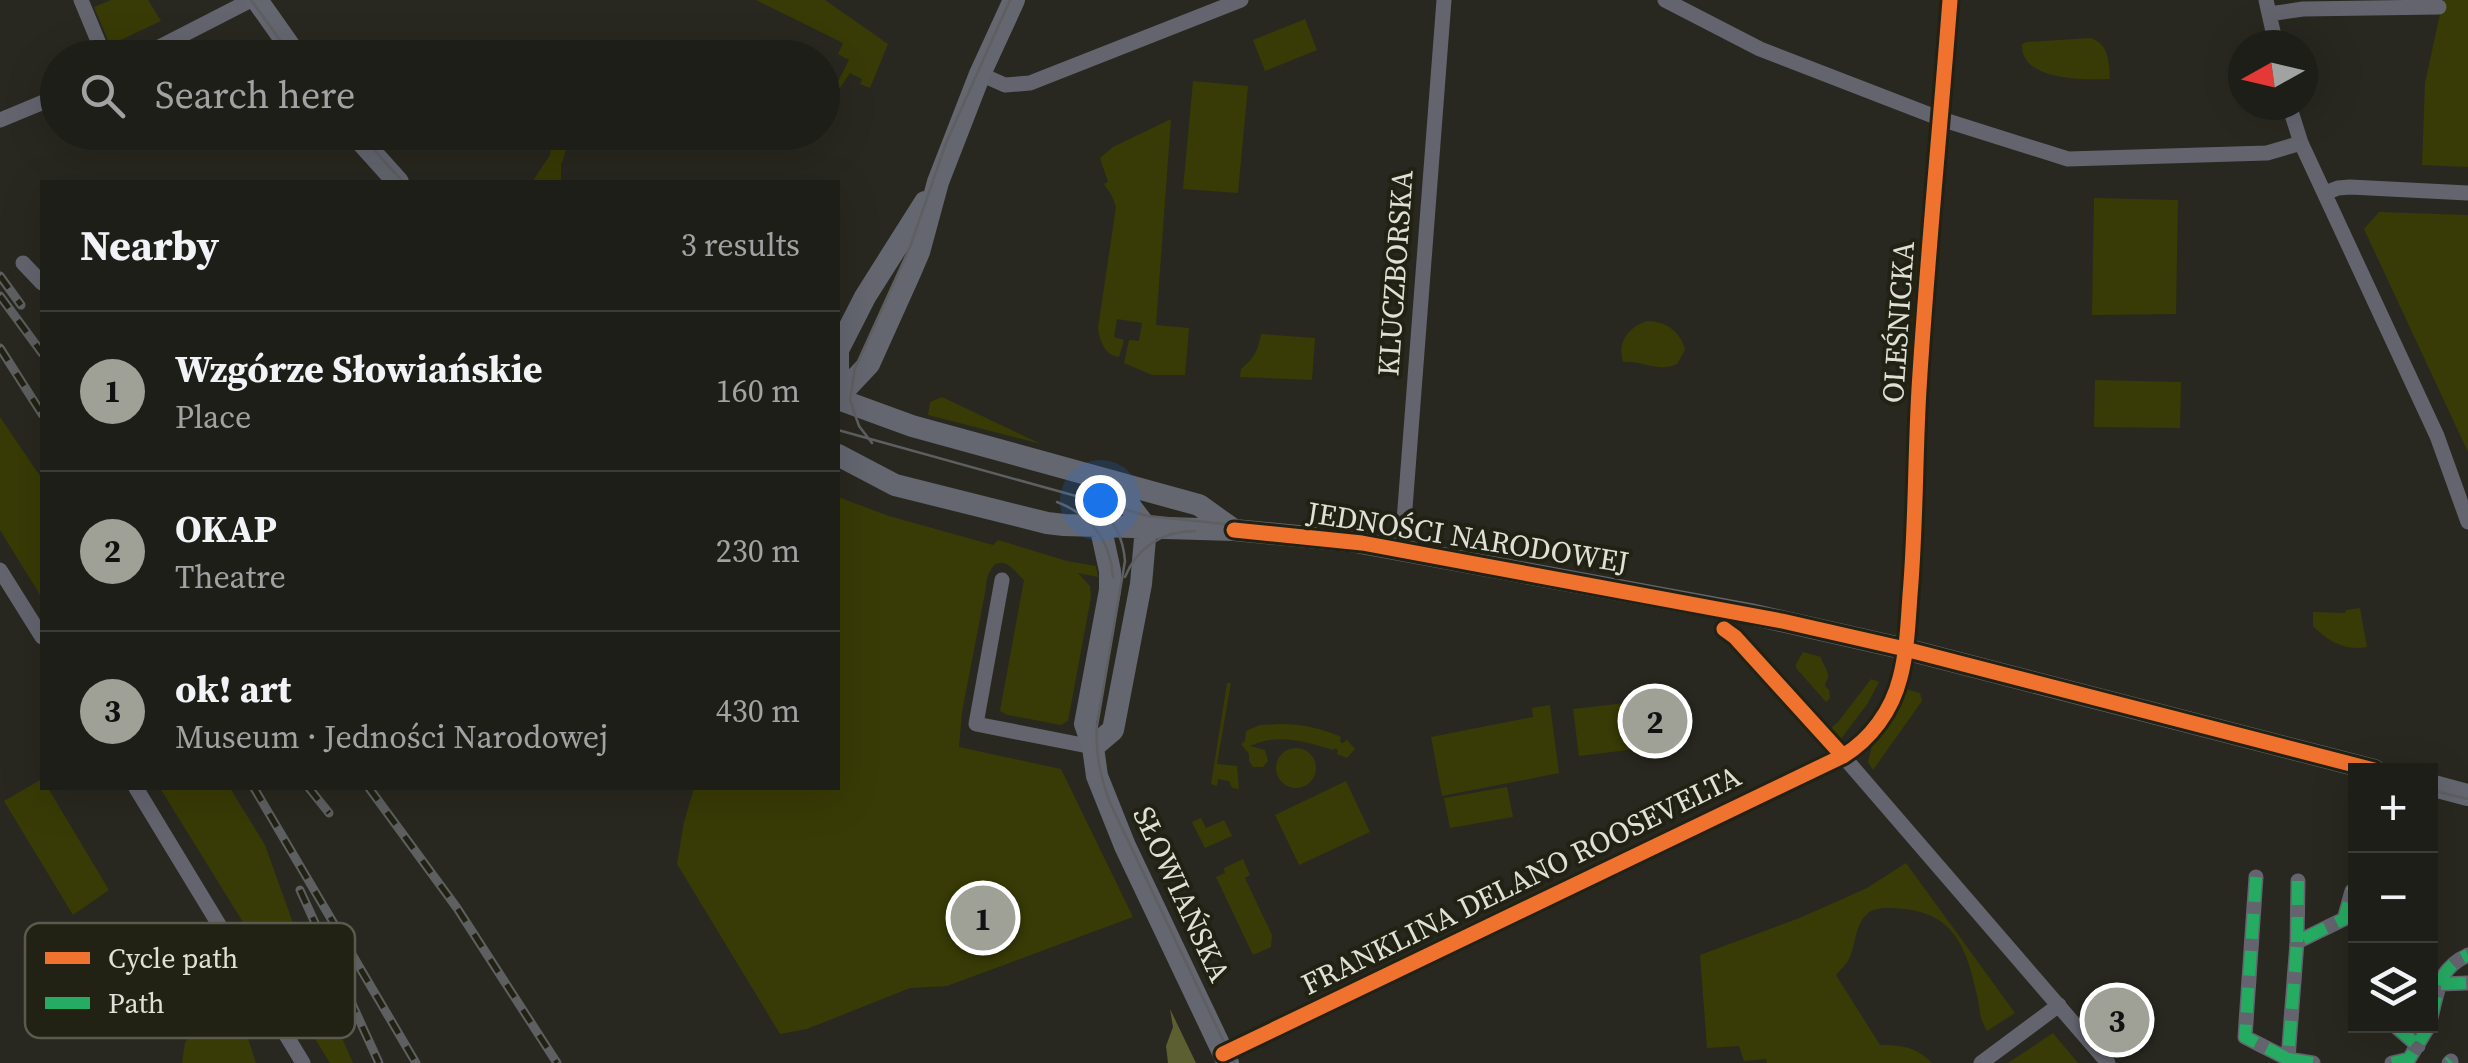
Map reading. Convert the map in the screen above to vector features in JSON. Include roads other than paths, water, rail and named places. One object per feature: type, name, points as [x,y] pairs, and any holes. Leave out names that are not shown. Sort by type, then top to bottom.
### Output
[{"type":"street","points":[[81,0],[98,40]]},
{"type":"street","points":[[174,40],[254,0],[284,40]]},
{"type":"street","points":[[840,396],[870,364],[879,344],[919,252],[938,182],[980,74],[1014,0]]},
{"type":"street","points":[[980,74],[1005,84],[1030,83],[1241,0]]},
{"type":"street","name":"KLUCZBORSKA","points":[[1397,550],[1404,520],[1444,0]]},
{"type":"street","points":[[1665,0],[1760,48],[1941,118],[2068,159],[2267,153],[2301,143]]},
{"type":"street","name":"OLEŚNICKA","points":[[1843,756],[1862,745],[1884,716],[1900,682],[1905,649],[1913,561],[1919,389],[1950,0]]},
{"type":"street","points":[[2267,7],[2439,7]]},
{"type":"street","points":[[0,120],[40,103]]},
{"type":"street","points":[[2292,120],[2438,436],[2468,522]]},
{"type":"street","points":[[369,150],[396,180]]},
{"type":"street","points":[[840,346],[865,297],[938,182]]},
{"type":"street","points":[[2325,193],[2350,187],[2468,192]]},
{"type":"street","points":[[24,263],[40,282]]},
{"type":"street","name":"JEDNOŚCI NARODOWEJ","points":[[840,399],[912,426],[1199,505],[1234,530]]},
{"type":"street","name":"JEDNOŚCI NARODOWEJ","points":[[840,456],[895,484],[1047,523],[1234,530],[1350,541],[1782,620],[2348,763]]},
{"type":"street","points":[[1002,580],[976,724],[1094,747],[1114,730],[1141,584],[1146,528],[1112,482]]},
{"type":"street","name":"SŁOWIAŃSKA","points":[[1100,525],[1110,590],[1086,724],[1098,776],[1115,823],[1226,1058]]},
{"type":"street","points":[[0,570],[40,635]]},
{"type":"street","points":[[1843,756],[2108,1063]]},
{"type":"street","name":"FRANKLINA DELANO ROOSEVELTA","points":[[1226,1058],[1843,756]]},
{"type":"street","points":[[2438,787],[2468,794]]},
{"type":"street","points":[[137,790],[218,923]]},
{"type":"street","points":[[2256,877],[2245,1037],[2288,1059],[2314,1063]]},
{"type":"street","points":[[2288,1059],[2298,881]]},
{"type":"street","points":[[2296,942],[2344,919],[2348,905]]},
{"type":"street","points":[[2438,995],[2440,963],[2468,954]]},
{"type":"street","points":[[2441,984],[2468,983]]},
{"type":"street","points":[[1981,1063],[2059,1005]]},
{"type":"street","points":[[2398,1033],[2413,1056]]},
{"type":"street","points":[[2392,1063],[2413,1056],[2425,1033]]},
{"type":"street","points":[[288,1038],[303,1063]]},
{"type":"tram line","points":[[251,0],[280,40]]},
{"type":"tram line","points":[[872,443],[859,426],[850,400],[855,368],[910,247],[946,143],[1010,0]]},
{"type":"tram line","points":[[374,150],[401,180]]},
{"type":"tram line","points":[[840,431],[1148,516],[1349,537],[1783,616],[2356,763]]},
{"type":"tram line","points":[[1057,502],[1080,514],[1097,530],[1108,552],[1113,577]]},
{"type":"tram line","points":[[1091,503],[1115,527],[1125,561],[1097,726],[1102,776],[1111,805],[1234,1063]]},
{"type":"tram line","points":[[1125,577],[1136,557],[1152,543],[1172,534],[1195,531]]},
{"type":"tram line","points":[[2438,792],[2468,799]]},
{"type":"railway","points":[[0,276],[21,305]]},
{"type":"railway","points":[[0,296],[40,350]]},
{"type":"railway","points":[[0,348],[40,411]]},
{"type":"railway","points":[[255,790],[334,923]]},
{"type":"railway","points":[[311,790],[329,813]]},
{"type":"railway","points":[[370,790],[457,908],[557,1063]]},
{"type":"railway","points":[[300,890],[315,923]]},
{"type":"railway","points":[[355,959],[416,1063]]},
{"type":"railway","points":[[355,1010],[379,1063]]},
{"type":"place","name":"OKAP","points":[[1655,721]]},
{"type":"place","name":"Wzgórze Słowiańskie","points":[[983,918]]},
{"type":"place","name":"ok! art","points":[[2117,1020]]}]
